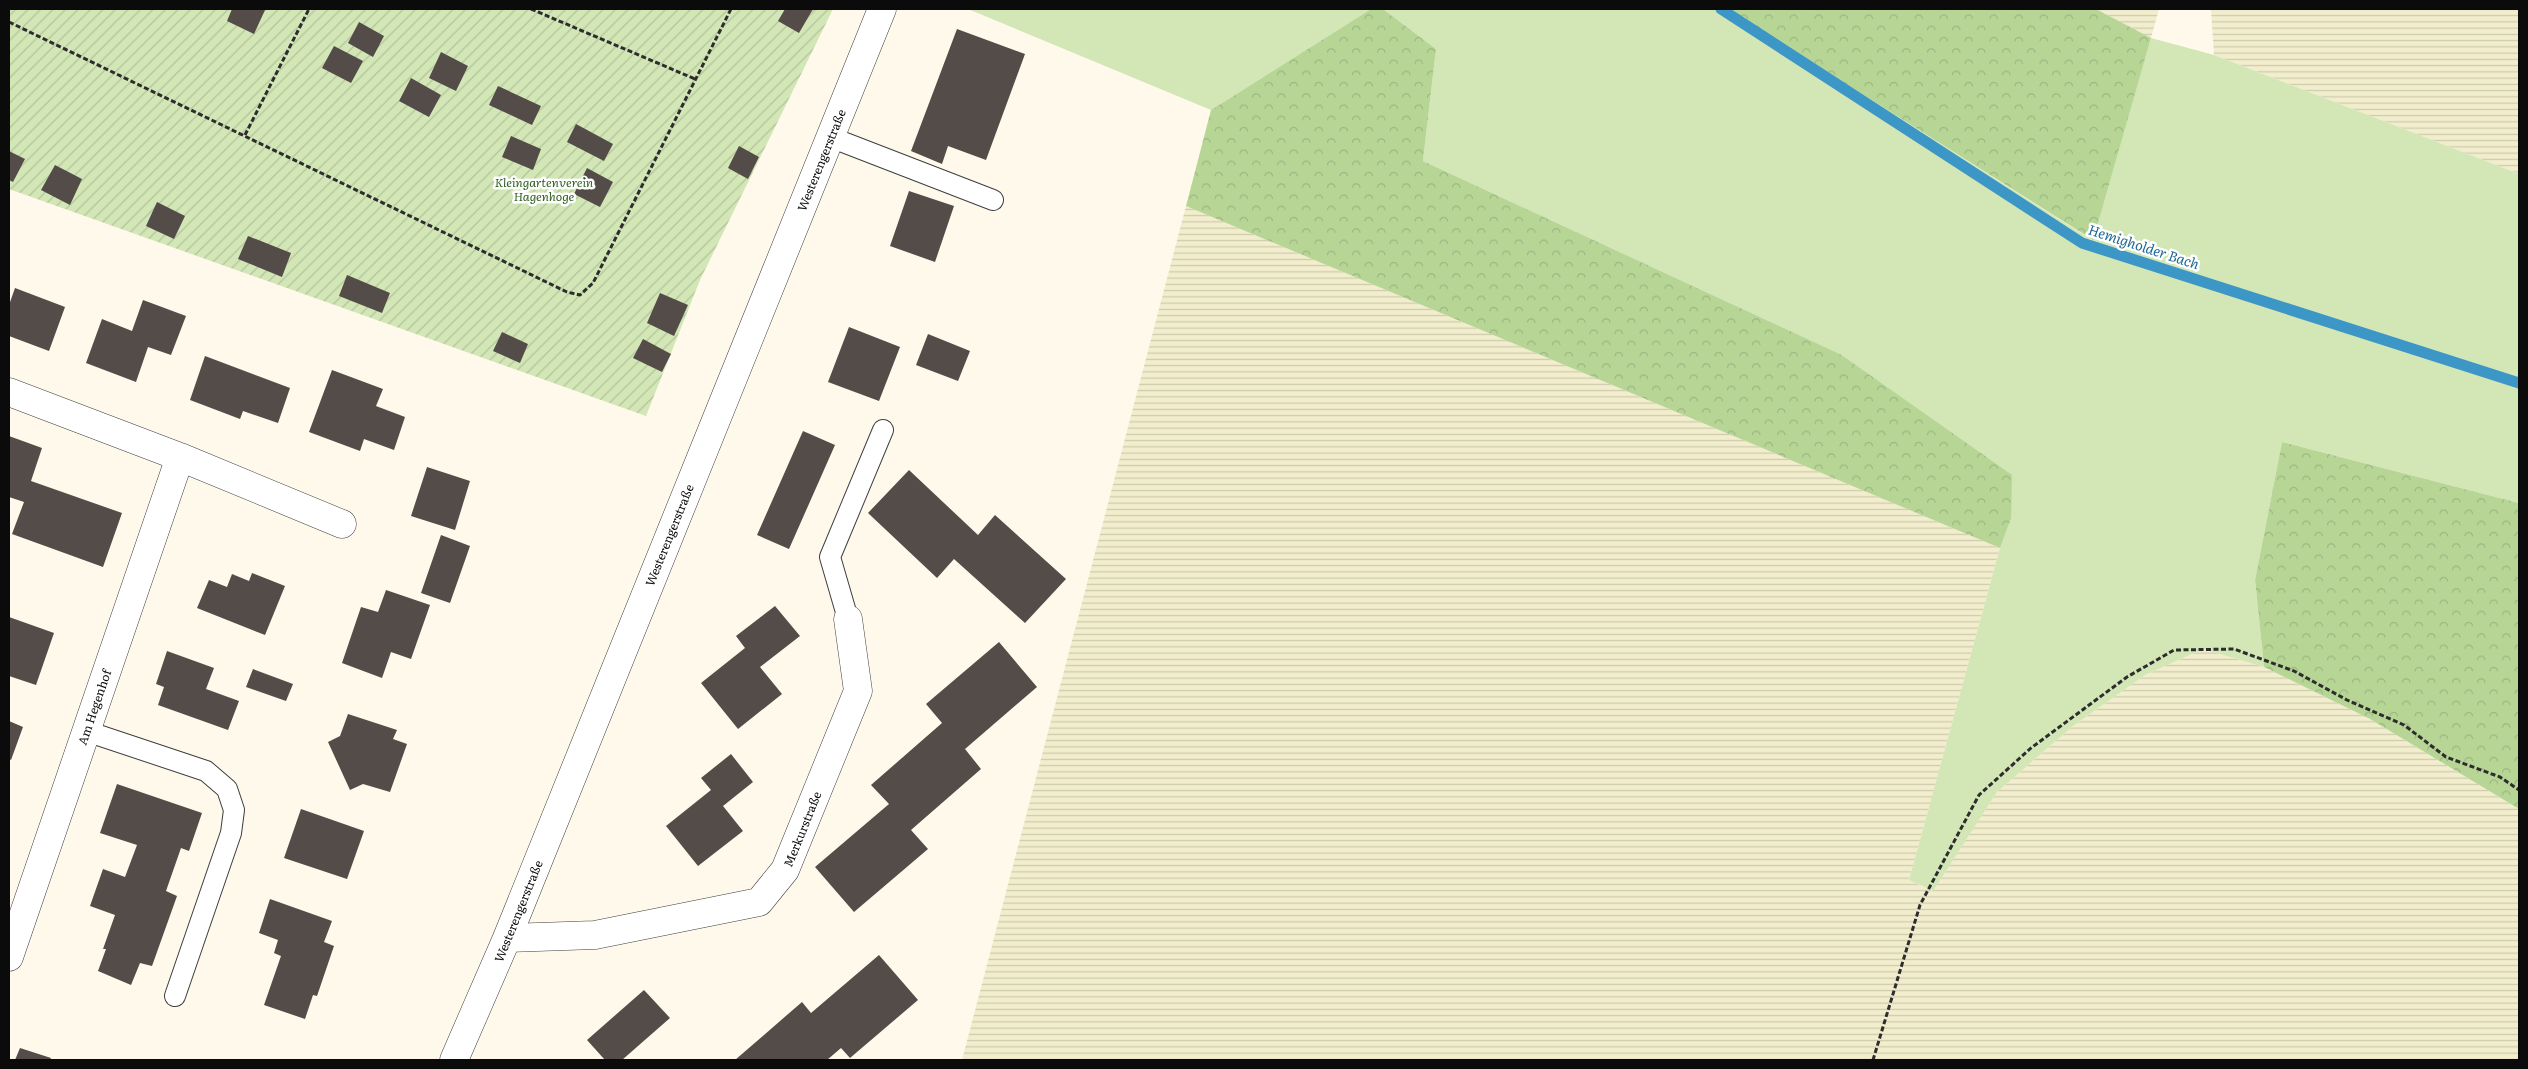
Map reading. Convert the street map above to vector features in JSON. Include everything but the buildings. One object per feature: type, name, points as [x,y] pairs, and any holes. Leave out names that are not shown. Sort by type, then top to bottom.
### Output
[{"type":"street","name":"Westerengerstraße","points":[[454,1060],[507,938],[882,9]]},
{"type":"street","points":[[9,392],[180,457],[342,524]]},
{"type":"street","name":"Am Hegenhof","points":[[9,957],[180,457]]},
{"type":"street","name":"Merkurstraße","points":[[507,938],[595,935],[759,902],[785,870],[858,691],[848,619]]},
{"type":"lane","points":[[830,137],[994,200]]},
{"type":"lane","points":[[848,619],[830,557],[883,430]]},
{"type":"lane","points":[[86,731],[206,770],[226,789],[232,803],[234,810],[231,833],[175,996]]},
{"type":"path","points":[[245,135],[308,9]]},
{"type":"path","points":[[531,9],[695,79]]},
{"type":"path","points":[[9,22],[567,292],[580,295],[593,283],[731,9]]},
{"type":"path","points":[[1873,1060],[1920,904],[1978,795],[2031,748],[2127,677],[2174,650],[2234,649],[2294,671],[2347,700],[2404,725],[2446,757],[2500,777],[2519,790]]},
{"type":"shaded area","points":[[2096,9],[2159,9],[2151,38]]},
{"type":"shaded area","points":[[2211,9],[2519,9],[2519,174],[2214,55]]},
{"type":"shaded area","points":[[1186,206],[2000,548],[1909,880],[1932,891],[1997,792],[2073,726],[2145,675],[2203,649],[2264,667],[2370,719],[2519,809],[2519,1060],[962,1060]]},
{"type":"green space","name":"Kleingartenverein Hagenhoge","points":[[9,9],[833,9],[700,280],[646,416],[9,189]]},
{"type":"green space","points":[[968,9],[1371,9],[1211,110]]},
{"type":"green space","points":[[1371,9],[1383,9],[1436,49],[1423,161],[1840,354],[2012,475],[2011,519],[2000,548],[1186,206],[1211,110]]},
{"type":"green space","points":[[1383,9],[1728,9],[2092,240],[2151,38],[2214,55],[2519,174],[2519,503],[2282,442],[2255,580],[2264,667],[2203,649],[2145,675],[2073,726],[1997,792],[1933,891],[1909,880],[2000,548],[2011,519],[1840,354],[1423,161],[1436,49]]},
{"type":"green space","points":[[1728,9],[2096,9],[2151,38],[2093,240]]},
{"type":"green space","points":[[2282,442],[2519,503],[2519,809],[2370,719],[2264,667],[2255,580]]},
{"type":"waterway","name":"Hemigholder Bach","points":[[1721,9],[2082,243],[2519,383]]}]
